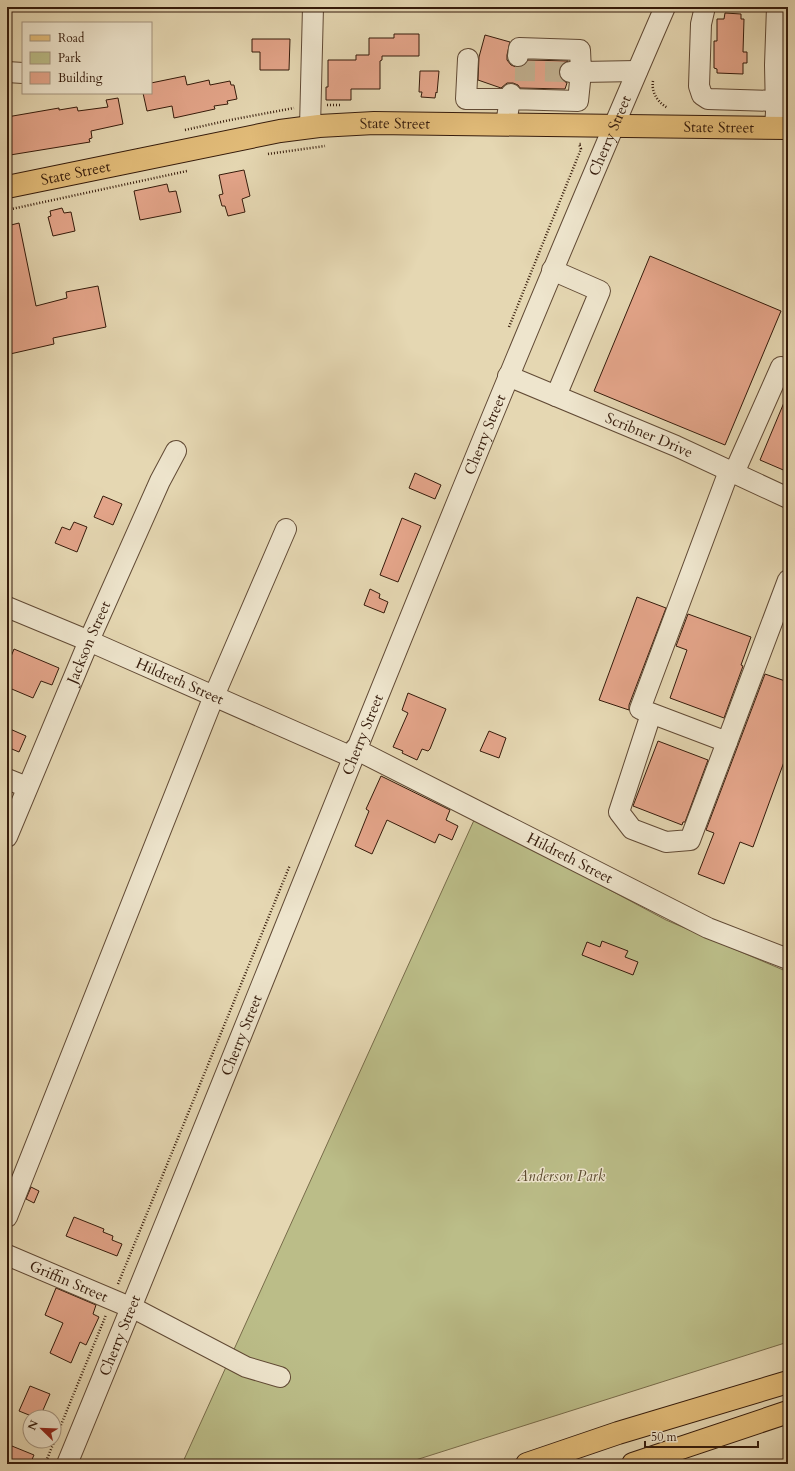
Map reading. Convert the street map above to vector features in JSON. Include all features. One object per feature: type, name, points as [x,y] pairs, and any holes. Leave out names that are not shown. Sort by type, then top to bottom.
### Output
[{"type":"main road","name":"State Street","points":[[7,187],[280,131],[310,127],[374,123],[506,124],[576,137],[613,125],[781,128]]},
{"type":"main road","points":[[527,1464],[618,1433],[788,1382]]},
{"type":"main road","points":[[634,1464],[788,1412]]},
{"type":"main road","points":[[742,1427],[788,1420]]},
{"type":"street","points":[[310,127],[313,7]]},
{"type":"street","name":"Cherry Street","points":[[67,1464],[508,376],[613,125],[665,7]]},
{"type":"street","points":[[705,7],[701,24],[700,50],[699,86],[702,95],[708,99],[775,96]]},
{"type":"street","points":[[777,7],[782,48],[775,96],[781,128]]},
{"type":"street","points":[[518,56],[519,48],[580,50],[575,72],[578,101],[576,137]]},
{"type":"street","points":[[468,59],[466,99],[510,96],[578,101]]},
{"type":"street","points":[[575,72],[637,71]]},
{"type":"street","points":[[7,72],[22,73]]},
{"type":"street","points":[[506,124],[510,96]]},
{"type":"street","points":[[552,270],[600,291],[556,396]]},
{"type":"street","points":[[727,742],[640,710],[732,472],[782,367],[788,370]]},
{"type":"street","name":"Scribner Drive","points":[[508,376],[732,472],[788,498]]},
{"type":"street","name":"Jackson Street","points":[[7,837],[89,641],[160,481],[176,451]]},
{"type":"street","points":[[7,1217],[214,696],[286,529]]},
{"type":"street","points":[[651,714],[619,812],[632,829],[666,842],[690,840],[788,580]]},
{"type":"street","name":"Hildreth Street","points":[[7,606],[214,696],[354,753],[608,876],[708,928],[788,959]]},
{"type":"street","points":[[7,779],[27,787]]},
{"type":"street","name":"Griffin Street","points":[[7,1255],[130,1308],[246,1368],[280,1377]]},
{"type":"path","points":[[264,155],[332,144]]},
{"type":"path","points":[[7,210],[190,170]]},
{"type":"green space","name":"Anderson Park","points":[[475,818],[666,920],[788,972],[788,1342],[403,1464],[182,1464]]},
{"type":"building","points":[[725,13],[741,14],[741,19],[744,19],[743,52],[747,52],[747,63],[743,63],[743,74],[717,73],[717,69],[714,68],[714,41],[717,41],[717,19],[724,19]]},
{"type":"building","points":[[394,34],[419,34],[419,56],[382,56],[382,60],[380,61],[380,89],[351,89],[351,100],[326,100],[326,87],[328,87],[328,60],[356,60],[356,55],[369,55],[369,38],[394,38]]},
{"type":"building","points":[[485,35],[510,42],[507,60],[511,65],[516,67],[523,66],[528,60],[568,61],[560,66],[559,72],[560,78],[567,83],[565,89],[520,88],[518,85],[513,83],[507,83],[501,88],[478,80],[479,57]]},
{"type":"building","points":[[252,39],[290,39],[289,70],[260,70],[260,52],[252,52]]},
{"type":"building","points":[[420,71],[439,71],[437,93],[436,92],[435,98],[421,97],[422,92],[419,92]]},
{"type":"building","points":[[185,76],[187,85],[209,80],[210,85],[230,81],[231,85],[234,85],[237,99],[227,101],[228,104],[214,106],[215,109],[174,118],[172,106],[147,111],[143,94],[152,94],[152,83]]},
{"type":"building","points":[[118,98],[123,124],[91,131],[92,138],[89,139],[90,142],[10,155],[7,139],[7,117],[59,108],[59,110],[77,107],[78,111],[108,107],[106,100]]},
{"type":"building","points":[[244,170],[250,196],[242,199],[245,212],[228,216],[225,206],[222,206],[219,195],[223,194],[219,175]]},
{"type":"building","points":[[167,184],[169,192],[176,191],[181,212],[140,220],[134,191]]},
{"type":"building","points":[[62,208],[64,213],[71,212],[75,231],[53,236],[48,217],[51,216],[50,211]]},
{"type":"building","points":[[19,223],[36,306],[67,298],[66,292],[98,286],[106,327],[53,338],[54,344],[10,354],[7,340],[7,226]]},
{"type":"building","points":[[650,256],[781,311],[725,445],[594,391]]},
{"type":"building","points":[[788,393],[788,472],[760,460]]},
{"type":"building","points":[[415,473],[441,485],[435,499],[409,488]]},
{"type":"building","points":[[103,496],[122,504],[113,525],[94,517]]},
{"type":"building","points":[[402,518],[421,526],[398,582],[380,575]]},
{"type":"building","points":[[74,522],[87,527],[77,552],[55,543],[62,527],[70,530]]},
{"type":"building","points":[[370,589],[380,594],[379,598],[388,602],[384,613],[364,605]]},
{"type":"building","points":[[637,597],[666,608],[629,705],[629,710],[599,700]]},
{"type":"building","points":[[688,614],[751,637],[741,665],[743,666],[724,718],[670,698],[687,650],[676,646]]},
{"type":"building","points":[[14,649],[59,668],[52,685],[41,681],[33,698],[7,687],[7,658],[10,659]]},
{"type":"building","points":[[765,674],[788,682],[788,751],[753,847],[740,842],[724,884],[698,874],[714,833],[706,830]]},
{"type":"building","points":[[408,693],[446,709],[430,749],[428,751],[422,749],[417,760],[402,753],[403,751],[393,747],[408,713],[402,710]]},
{"type":"building","points":[[10,729],[26,736],[19,752],[7,747],[7,736]]},
{"type":"building","points":[[489,731],[506,738],[499,758],[480,751]]},
{"type":"building","points":[[658,741],[708,760],[685,822],[683,822],[682,825],[633,806]]},
{"type":"building","points":[[381,776],[450,810],[446,820],[458,826],[452,840],[439,834],[435,843],[387,820],[372,854],[355,846],[369,811],[366,809]]},
{"type":"building","points":[[602,941],[628,951],[625,957],[638,962],[633,975],[582,955],[587,942],[600,947]]},
{"type":"building","points":[[31,1187],[39,1191],[34,1203],[26,1199]]},
{"type":"building","points":[[74,1217],[104,1229],[103,1232],[113,1236],[112,1240],[122,1244],[117,1256],[66,1236]]},
{"type":"building","points":[[56,1288],[96,1305],[93,1314],[99,1317],[86,1345],[80,1342],[71,1363],[50,1353],[63,1323],[45,1315]]},
{"type":"building","points":[[30,1386],[50,1394],[43,1409],[22,1409],[22,1412],[19,1411]]},
{"type":"building","points":[[7,1444],[34,1455],[30,1464],[15,1464],[7,1461]]},
{"type":"tunnel","points":[[515,71],[570,72]]}]
